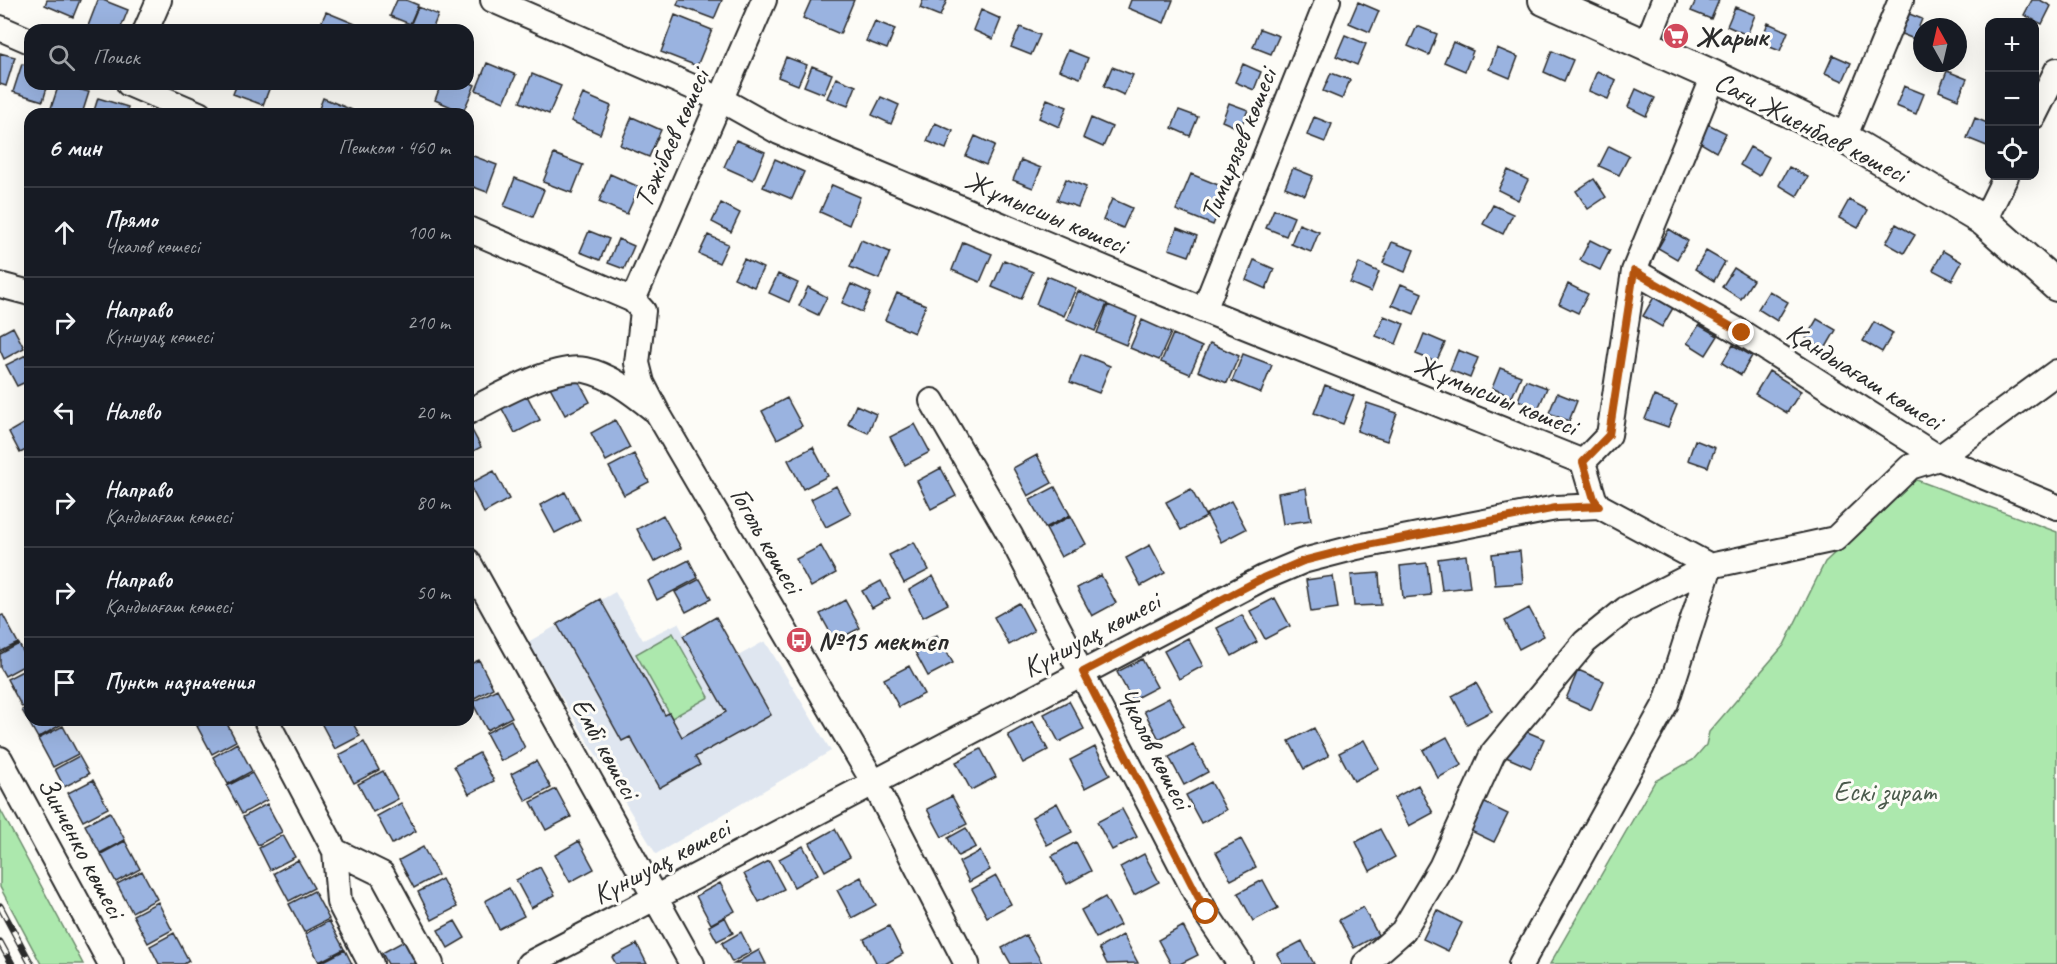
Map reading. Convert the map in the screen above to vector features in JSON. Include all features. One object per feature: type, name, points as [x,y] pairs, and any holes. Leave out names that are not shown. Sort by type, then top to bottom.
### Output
[{"type":"main road","name":"Сағи Жиенбаев көшесі","points":[[1544,0],[1714,76],[1844,138],[1984,221],[2057,286]]},
{"type":"street","points":[[149,24],[159,0]]},
{"type":"street","name":"Жұмысшы көшесі","points":[[494,0],[720,99],[779,132],[1204,310],[1583,462]]},
{"type":"street","name":"Тәжібаев көшесі","points":[[638,305],[720,99],[764,0]]},
{"type":"street","name":"Тимирязев көшесі","points":[[1204,310],[1328,0]]},
{"type":"street","points":[[1647,46],[1665,0]]},
{"type":"street","points":[[1844,138],[1901,0]]},
{"type":"street","points":[[0,28],[24,38]]},
{"type":"street","points":[[2039,106],[2057,70]]},
{"type":"street","points":[[1710,567],[1599,506],[1594,499],[1583,462],[1609,435],[1634,271],[1714,76]]},
{"type":"street","points":[[143,90],[185,108]]},
{"type":"street","points":[[1984,221],[2004,180]]},
{"type":"street","points":[[474,232],[638,305]]},
{"type":"street","name":"Қандыағаш көшесі","points":[[1634,271],[1742,333],[1940,458],[2057,507]]},
{"type":"street","points":[[0,285],[24,291]]},
{"type":"street","name":"Гоголь көшесі","points":[[638,305],[637,363],[642,383],[874,783],[967,964]]},
{"type":"street","points":[[474,409],[520,385],[562,372],[583,370],[611,380],[657,412]]},
{"type":"street","points":[[1365,964],[1403,931],[1441,867],[1493,753],[1585,642],[1626,609],[1710,567],[1835,539],[1910,467],[1940,458],[2057,372]]},
{"type":"street","name":"Чкалов көшесі","points":[[932,401],[1010,535],[1206,912],[1239,964]]},
{"type":"street","name":"Күншуақ көшесі","points":[[530,964],[1263,578],[1303,561],[1358,547],[1556,508],[1599,506]]},
{"type":"street","points":[[1521,964],[1666,703],[1710,567]]},
{"type":"street","name":"Ембі көшесі","points":[[474,572],[692,964]]},
{"type":"street","points":[[269,726],[335,851],[339,902],[371,964]]},
{"type":"street","name":"Зинченко көшесі","points":[[0,759],[111,964]]},
{"type":"street","points":[[335,851],[382,874],[431,964]]},
{"type":"shaded area","points":[[615,592],[643,640],[678,623],[706,674],[765,641],[831,751],[656,854],[528,642]]},
{"type":"green space","name":"Ескі зират","points":[[1914,479],[2057,532],[2057,964],[1550,964],[1655,781],[1693,760],[1706,745],[1709,732],[1784,645],[1825,562]]},
{"type":"green space","points":[[673,633],[709,697],[672,718],[636,654]]},
{"type":"green space","points":[[0,809],[83,964],[41,964],[0,887]]},
{"type":"building","points":[[47,0],[80,0],[73,17],[45,5]]},
{"type":"building","points":[[98,0],[128,10],[122,24],[89,24]]},
{"type":"building","points":[[397,0],[406,0],[418,5],[410,24],[390,16]]},
{"type":"building","points":[[679,0],[722,0],[714,19],[677,5]]},
{"type":"building","points":[[811,0],[854,0],[840,34],[803,18]]},
{"type":"building","points":[[923,0],[947,0],[940,16],[920,8]]},
{"type":"building","points":[[1131,0],[1173,0],[1164,23],[1128,8]]},
{"type":"building","points":[[1696,0],[1719,0],[1711,19],[1691,11]]},
{"type":"building","points":[[2032,0],[2040,0],[2051,6],[2042,24],[2039,22],[2039,18],[2024,15]]},
{"type":"building","points":[[1358,2],[1379,11],[1370,32],[1349,23]]},
{"type":"building","points":[[418,7],[438,15],[434,24],[411,24]]},
{"type":"building","points":[[1735,7],[1755,15],[1747,35],[1727,26]]},
{"type":"building","points":[[981,10],[1001,19],[993,39],[973,30]]},
{"type":"building","points":[[1902,11],[1920,18],[1913,18],[1913,39],[1894,31]]},
{"type":"building","points":[[326,12],[355,24],[321,24]]},
{"type":"building","points":[[675,15],[712,30],[697,66],[661,52]]},
{"type":"building","points":[[875,21],[895,29],[887,49],[866,41]]},
{"type":"building","points":[[1768,23],[1788,32],[1780,51],[1760,43]]},
{"type":"building","points":[[1417,26],[1437,34],[1429,55],[1408,46]]},
{"type":"building","points":[[1020,27],[1040,35],[1031,55],[1011,47]]},
{"type":"building","points":[[1260,29],[1279,36],[1271,54],[1253,47]]},
{"type":"building","points":[[1345,35],[1366,44],[1357,65],[1336,56]]},
{"type":"building","points":[[1453,42],[1473,51],[1465,71],[1444,62]]},
{"type":"building","points":[[1497,48],[1518,57],[1510,78],[1489,69]]},
{"type":"building","points":[[1068,50],[1088,58],[1080,78],[1059,70]]},
{"type":"building","points":[[1552,51],[1573,60],[1564,81],[1544,72]]},
{"type":"building","points":[[0,53],[15,57],[6,86],[0,84]]},
{"type":"building","points":[[1833,55],[1851,63],[1843,81],[1825,73]]},
{"type":"building","points":[[786,57],[807,65],[798,85],[778,77]]},
{"type":"building","points":[[487,63],[516,75],[504,102],[476,90]]},
{"type":"building","points":[[22,64],[24,64],[24,90],[46,90],[43,101],[13,92]]},
{"type":"building","points":[[1243,64],[1261,72],[1254,90],[1235,82]]},
{"type":"building","points":[[812,66],[832,74],[824,94],[804,86]]},
{"type":"building","points":[[1112,67],[1133,75],[1124,95],[1104,86]]},
{"type":"building","points":[[1597,71],[1616,80],[1608,99],[1589,91]]},
{"type":"building","points":[[1947,72],[1967,79],[1958,99],[1939,91]]},
{"type":"building","points":[[1331,73],[1350,80],[1342,99],[1323,91]]},
{"type":"building","points":[[532,74],[561,86],[549,114],[520,102]]},
{"type":"building","points":[[836,78],[856,86],[848,106],[827,98]]},
{"type":"building","points":[[1904,86],[1924,94],[1916,114],[1896,106]]},
{"type":"building","points":[[1636,89],[1655,98],[1646,116],[1628,107]]},
{"type":"building","points":[[57,90],[89,92],[84,108],[51,108]]},
{"type":"building","points":[[235,90],[269,90],[263,105],[233,94]]},
{"type":"building","points":[[439,90],[473,90],[465,108],[454,108],[435,100]]},
{"type":"building","points":[[583,94],[611,106],[600,134],[571,121]]},
{"type":"building","points":[[881,97],[899,105],[891,124],[872,115]]},
{"type":"building","points":[[98,98],[128,107],[128,108],[95,108]]},
{"type":"building","points":[[323,98],[347,108],[319,108]]},
{"type":"building","points":[[1047,99],[1067,107],[1059,127],[1039,118]]},
{"type":"building","points":[[1229,103],[1248,110],[1240,129],[1222,121]]},
{"type":"building","points":[[1179,110],[1198,117],[1190,136],[1172,128]]},
{"type":"building","points":[[632,117],[661,130],[649,157],[620,145]]},
{"type":"building","points":[[1314,117],[1332,124],[1325,142],[1307,135]]},
{"type":"building","points":[[1091,118],[1112,127],[1103,147],[1083,138]]},
{"type":"building","points":[[1975,118],[1985,122],[1985,145],[1967,138]]},
{"type":"building","points":[[935,123],[953,131],[946,149],[927,141]]},
{"type":"building","points":[[1708,124],[1726,133],[1716,152],[1699,142]]},
{"type":"building","points":[[975,136],[995,145],[986,165],[966,156]]},
{"type":"building","points":[[736,140],[765,152],[753,180],[724,167]]},
{"type":"building","points":[[1609,146],[1629,156],[1619,175],[1599,166]]},
{"type":"building","points":[[1750,147],[1769,157],[1759,176],[1740,165]]},
{"type":"building","points":[[554,154],[583,165],[572,193],[543,182]]},
{"type":"building","points":[[474,156],[497,165],[487,192],[474,187]]},
{"type":"building","points":[[775,159],[804,172],[792,199],[763,187]]},
{"type":"building","points":[[1021,160],[1041,168],[1033,188],[1013,180]]},
{"type":"building","points":[[1789,167],[1808,177],[1797,196],[1779,185]]},
{"type":"building","points":[[1293,168],[1313,176],[1305,195],[1285,187]]},
{"type":"building","points":[[1508,170],[1528,180],[1518,200],[1498,190]]},
{"type":"building","points":[[610,174],[639,187],[627,214],[599,202]]},
{"type":"building","points":[[1191,174],[1228,189],[1213,225],[1176,210]]},
{"type":"building","points":[[515,178],[544,190],[533,217],[504,206]]},
{"type":"building","points":[[1066,179],[1086,187],[1078,207],[1057,200]]},
{"type":"building","points":[[1594,179],[1606,197],[1588,209],[1576,191]]},
{"type":"building","points":[[832,185],[860,197],[849,225],[820,212]]},
{"type":"building","points":[[1112,199],[1132,208],[1123,228],[1103,220]]},
{"type":"building","points":[[1849,200],[1868,210],[1858,228],[1839,218]]},
{"type":"building","points":[[721,203],[740,213],[731,232],[712,222]]},
{"type":"building","points":[[1493,205],[1513,214],[1503,234],[1483,224]]},
{"type":"building","points":[[1274,209],[1294,217],[1286,236],[1266,228]]},
{"type":"building","points":[[1299,224],[1319,232],[1311,252],[1291,244]]},
{"type":"building","points":[[1896,224],[1915,235],[1904,253],[1886,243]]},
{"type":"building","points":[[1177,228],[1197,236],[1189,256],[1169,249]]},
{"type":"building","points":[[1669,229],[1688,241],[1677,259],[1658,248]]},
{"type":"building","points":[[589,231],[609,239],[600,260],[580,252]]},
{"type":"building","points":[[708,235],[728,244],[719,263],[699,254]]},
{"type":"building","points":[[618,239],[634,246],[624,269],[608,263]]},
{"type":"building","points":[[861,240],[890,252],[879,279],[850,267]]},
{"type":"building","points":[[1590,240],[1610,250],[1600,270],[1580,260]]},
{"type":"building","points":[[963,242],[992,254],[980,282],[952,270]]},
{"type":"building","points":[[1392,242],[1414,250],[1405,272],[1383,263]]},
{"type":"building","points":[[1706,251],[1725,262],[1714,281],[1695,269]]},
{"type":"building","points":[[1943,251],[1962,262],[1952,280],[1933,270]]},
{"type":"building","points":[[744,259],[763,268],[754,287],[734,278]]},
{"type":"building","points":[[1004,260],[1033,272],[1021,299],[992,287]]},
{"type":"building","points":[[1254,260],[1274,269],[1266,289],[1246,280]]},
{"type":"building","points":[[1359,263],[1379,272],[1371,292],[1350,283]]},
{"type":"building","points":[[1734,268],[1753,280],[1741,299],[1722,287]]},
{"type":"building","points":[[778,274],[798,283],[789,302],[769,293]]},
{"type":"building","points":[[1047,276],[1076,288],[1064,316],[1036,304]]},
{"type":"building","points":[[851,284],[871,293],[862,312],[842,303]]},
{"type":"building","points":[[1401,284],[1422,293],[1414,314],[1392,305]]},
{"type":"building","points":[[1568,284],[1588,294],[1578,313],[1559,304]]},
{"type":"building","points":[[808,287],[827,297],[818,315],[799,306]]},
{"type":"building","points":[[1078,291],[1107,304],[1095,331],[1067,319]]},
{"type":"building","points":[[1769,291],[1788,302],[1777,321],[1758,309]]},
{"type":"building","points":[[897,293],[926,305],[914,333],[885,320]]},
{"type":"building","points":[[1654,297],[1673,308],[1662,327],[1643,316]]},
{"type":"building","points":[[1108,305],[1137,317],[1126,345],[1097,333]]},
{"type":"building","points":[[1384,316],[1404,324],[1396,344],[1376,336]]},
{"type":"building","points":[[1817,319],[1836,330],[1825,349],[1806,338]]},
{"type":"building","points":[[1142,320],[1171,333],[1159,360],[1130,348]]},
{"type":"building","points":[[1874,322],[1893,333],[1882,352],[1863,341]]},
{"type":"building","points":[[1699,325],[1718,336],[1706,355],[1687,343]]},
{"type":"building","points":[[13,327],[24,348],[4,359],[0,350],[0,334]]},
{"type":"building","points":[[1173,334],[1202,347],[1190,374],[1161,362]]},
{"type":"building","points":[[1424,334],[1445,343],[1436,362],[1416,354]]},
{"type":"building","points":[[1210,343],[1239,356],[1227,383],[1198,371]]},
{"type":"building","points":[[1733,345],[1752,356],[1741,375],[1722,363]]},
{"type":"building","points":[[1458,350],[1478,358],[1470,378],[1450,370]]},
{"type":"building","points":[[1081,354],[1110,366],[1099,393],[1070,382]]},
{"type":"building","points":[[1243,354],[1272,365],[1261,393],[1232,381]]},
{"type":"building","points":[[24,356],[24,383],[17,386],[6,365]]},
{"type":"building","points":[[1500,368],[1521,376],[1512,397],[1492,388]]},
{"type":"building","points":[[1769,371],[1801,391],[1787,413],[1755,394]]},
{"type":"building","points":[[575,374],[590,402],[565,415],[550,387]]},
{"type":"building","points":[[1526,380],[1547,388],[1538,409],[1518,400]]},
{"type":"building","points":[[1325,385],[1354,396],[1343,424],[1314,413]]},
{"type":"building","points":[[525,392],[540,420],[515,433],[500,405]]},
{"type":"building","points":[[1557,393],[1577,401],[1569,421],[1549,413]]},
{"type":"building","points":[[1654,396],[1677,405],[1668,427],[1645,419]]},
{"type":"building","points":[[787,398],[802,426],[777,439],[762,411]]},
{"type":"building","points":[[1367,403],[1397,413],[1387,441],[1357,431]]},
{"type":"building","points":[[856,405],[876,414],[868,433],[848,424]]},
{"type":"building","points":[[615,420],[630,448],[606,461],[591,433]]},
{"type":"building","points":[[24,423],[24,451],[20,453],[9,432]]},
{"type":"building","points":[[915,424],[930,452],[905,465],[890,437]]},
{"type":"building","points":[[474,434],[481,447],[474,451]]},
{"type":"building","points":[[1695,440],[1715,448],[1708,467],[1688,460]]},
{"type":"building","points":[[813,447],[828,476],[803,489],[788,460]]},
{"type":"building","points":[[634,454],[649,482],[624,495],[609,467]]},
{"type":"building","points":[[1037,455],[1052,483],[1028,496],[1013,468]]},
{"type":"building","points":[[941,468],[956,496],[931,509],[917,481]]},
{"type":"building","points":[[494,471],[509,499],[484,513],[474,494],[474,481]]},
{"type":"building","points":[[836,486],[851,514],[826,527],[811,499]]},
{"type":"building","points":[[1055,487],[1070,515],[1045,528],[1030,500]]},
{"type":"building","points":[[1306,488],[1311,520],[1283,524],[1278,493]]},
{"type":"building","points":[[1191,489],[1206,517],[1181,530],[1166,502]]},
{"type":"building","points":[[565,492],[580,520],[555,533],[540,505]]},
{"type":"building","points":[[1231,501],[1246,529],[1221,542],[1206,514]]},
{"type":"building","points":[[663,515],[681,548],[654,562],[637,529]]},
{"type":"building","points":[[1071,516],[1086,544],[1061,557],[1046,529]]},
{"type":"building","points":[[914,542],[929,570],[904,583],[889,555]]},
{"type":"building","points":[[1150,545],[1165,573],[1141,586],[1126,558]]},
{"type":"building","points":[[821,546],[836,573],[811,587],[796,559]]},
{"type":"building","points":[[1520,551],[1523,583],[1495,585],[1492,554]]},
{"type":"building","points":[[1466,555],[1470,587],[1442,590],[1438,559]]},
{"type":"building","points":[[689,560],[698,578],[657,600],[648,581]]},
{"type":"building","points":[[1427,563],[1431,595],[1403,598],[1400,566]]},
{"type":"building","points":[[1379,573],[1381,605],[1354,606],[1351,575]]},
{"type":"building","points":[[1101,575],[1116,603],[1092,616],[1077,588]]},
{"type":"building","points":[[933,576],[948,604],[923,617],[909,590]]},
{"type":"building","points":[[1333,576],[1338,608],[1311,612],[1306,580]]},
{"type":"building","points":[[700,579],[711,599],[686,612],[675,592]]},
{"type":"building","points":[[881,581],[890,598],[872,608],[862,591]]},
{"type":"building","points":[[1275,598],[1290,626],[1265,639],[1250,611]]},
{"type":"building","points":[[600,599],[665,715],[669,713],[682,737],[726,712],[683,636],[716,617],[771,715],[695,757],[700,765],[659,788],[630,737],[622,741],[557,624]]},
{"type":"building","points":[[845,600],[860,628],[835,641],[820,614]]},
{"type":"building","points":[[1019,603],[1034,631],[1009,645],[994,617]]},
{"type":"building","points":[[1529,608],[1544,636],[1519,649],[1505,621]]},
{"type":"building","points":[[3,615],[18,643],[0,652],[0,616]]},
{"type":"building","points":[[1242,615],[1257,642],[1232,656],[1217,628]]},
{"type":"building","points":[[937,635],[953,663],[928,676],[913,648]]},
{"type":"building","points":[[1188,638],[1203,666],[1179,679],[1164,651]]},
{"type":"building","points":[[19,644],[24,654],[24,666],[5,676],[0,667],[0,654]]},
{"type":"building","points":[[1142,659],[1157,687],[1132,700],[1117,672]]},
{"type":"building","points":[[479,660],[493,688],[474,698],[474,662]]},
{"type":"building","points":[[909,666],[924,694],[899,707],[884,679]]},
{"type":"building","points":[[24,670],[24,706],[22,707],[7,679]]},
{"type":"building","points":[[1578,670],[1604,681],[1591,710],[1566,699]]},
{"type":"building","points":[[1476,683],[1492,711],[1467,724],[1452,696]]},
{"type":"building","points":[[497,689],[512,717],[487,730],[474,706],[474,701]]},
{"type":"building","points":[[1169,698],[1184,726],[1159,739],[1144,711]]},
{"type":"building","points":[[1069,701],[1084,729],[1059,742],[1044,714]]},
{"type":"building","points":[[511,720],[525,748],[501,761],[486,733]]},
{"type":"building","points":[[1033,721],[1048,750],[1023,763],[1008,735]]},
{"type":"building","points":[[31,726],[59,726],[38,738]]},
{"type":"building","points":[[63,726],[78,754],[53,767],[38,739]]},
{"type":"building","points":[[197,726],[228,726],[236,741],[212,754]]},
{"type":"building","points":[[323,726],[354,726],[360,736],[335,749]]},
{"type":"building","points":[[1314,728],[1329,756],[1304,769],[1289,741]]},
{"type":"building","points":[[1518,728],[1544,739],[1531,768],[1506,757]]},
{"type":"building","points":[[1447,737],[1462,765],[1438,778],[1423,750]]},
{"type":"building","points":[[1364,740],[1379,768],[1354,781],[1339,753]]},
{"type":"building","points":[[364,742],[379,770],[354,783],[339,755]]},
{"type":"building","points":[[237,743],[252,771],[228,784],[213,757]]},
{"type":"building","points":[[1193,744],[1208,772],[1184,785],[1169,757]]},
{"type":"building","points":[[1095,747],[1110,775],[1085,788],[1070,760]]},
{"type":"building","points":[[981,749],[996,777],[971,790],[956,762]]},
{"type":"building","points":[[479,753],[494,781],[469,794],[454,766]]},
{"type":"building","points":[[79,756],[89,774],[64,787],[55,769]]},
{"type":"building","points":[[536,761],[551,788],[526,801],[511,774]]},
{"type":"building","points":[[383,771],[398,799],[373,812],[358,784]]},
{"type":"building","points":[[252,773],[267,800],[242,814],[227,786]]},
{"type":"building","points":[[93,780],[108,808],[83,821],[68,793]]},
{"type":"building","points":[[1211,782],[1226,810],[1201,823],[1186,795]]},
{"type":"building","points":[[1418,785],[1433,813],[1409,826],[1394,798]]},
{"type":"building","points":[[556,789],[571,817],[546,830],[531,802]]},
{"type":"building","points":[[952,796],[967,824],[942,837],[927,809]]},
{"type":"building","points":[[1483,802],[1508,814],[1494,842],[1469,830]]},
{"type":"building","points":[[401,803],[416,831],[392,844],[377,816]]},
{"type":"building","points":[[1057,803],[1072,832],[1047,845],[1032,817]]},
{"type":"building","points":[[267,804],[282,832],[258,845],[243,817]]},
{"type":"building","points":[[1122,809],[1137,837],[1112,850],[1097,822]]},
{"type":"building","points":[[110,812],[125,840],[100,853],[85,825]]},
{"type":"building","points":[[966,828],[976,847],[958,856],[948,838]]},
{"type":"building","points":[[835,829],[850,857],[825,871],[810,843]]},
{"type":"building","points":[[1380,829],[1395,857],[1370,871],[1356,842]]},
{"type":"building","points":[[283,835],[295,857],[270,870],[259,848]]},
{"type":"building","points":[[1241,839],[1256,867],[1231,880],[1216,852]]},
{"type":"building","points":[[125,841],[140,869],[116,882],[101,854]]},
{"type":"building","points":[[579,841],[594,869],[570,882],[555,855]]},
{"type":"building","points":[[1076,842],[1091,871],[1067,884],[1052,856]]},
{"type":"building","points":[[803,846],[818,874],[794,887],[779,859]]},
{"type":"building","points":[[423,847],[438,875],[414,888],[399,860]]},
{"type":"building","points":[[980,851],[990,870],[969,882],[959,862]]},
{"type":"building","points":[[1144,854],[1159,882],[1134,895],[1120,867]]},
{"type":"building","points":[[298,860],[314,888],[289,901],[274,873]]},
{"type":"building","points":[[769,861],[784,889],[759,902],[744,874]]},
{"type":"building","points":[[540,867],[555,895],[531,908],[516,880]]},
{"type":"building","points":[[142,871],[157,899],[132,912],[117,884]]},
{"type":"building","points":[[996,876],[1011,904],[987,917],[972,889]]},
{"type":"building","points":[[861,877],[876,905],[852,918],[837,890]]},
{"type":"building","points":[[442,879],[457,907],[432,920],[418,892]]},
{"type":"building","points":[[1263,880],[1278,908],[1253,921],[1238,893]]},
{"type":"building","points":[[720,883],[735,911],[711,924],[696,896]]},
{"type":"building","points":[[509,888],[524,916],[499,929],[485,901]]},
{"type":"building","points":[[314,891],[329,919],[304,932],[289,904]]},
{"type":"building","points":[[1105,897],[1120,925],[1096,938],[1081,910]]},
{"type":"building","points":[[158,902],[172,930],[148,943],[133,915]]},
{"type":"building","points":[[1363,907],[1378,935],[1354,948],[1339,920]]},
{"type":"building","points":[[1437,910],[1462,923],[1448,951],[1423,939]]},
{"type":"building","points":[[725,917],[733,933],[717,941],[709,926]]},
{"type":"building","points":[[329,921],[344,949],[319,962],[305,934]]},
{"type":"building","points":[[455,921],[465,938],[448,948],[438,930]]},
{"type":"building","points":[[889,926],[903,954],[885,964],[877,964],[864,939]]},
{"type":"building","points":[[1183,926],[1198,955],[1180,964],[1171,964],[1158,940]]},
{"type":"building","points":[[741,932],[751,952],[732,962],[722,943]]},
{"type":"building","points":[[174,933],[189,961],[184,964],[159,964],[150,946]]},
{"type":"building","points":[[1026,935],[1042,963],[1011,964],[1002,948]]},
{"type":"building","points":[[1123,935],[1138,963],[1107,964],[1099,948]]},
{"type":"building","points":[[406,940],[419,964],[388,964],[382,953]]},
{"type":"building","points":[[1302,941],[1314,964],[1283,964],[1277,954]]},
{"type":"building","points":[[637,944],[647,964],[616,964],[612,957]]},
{"type":"building","points":[[345,950],[352,964],[320,964],[320,963]]},
{"type":"building","points":[[759,950],[766,964],[734,964]]},
{"type":"railway","points":[[0,906],[31,964]]},
{"type":"railway","points":[[0,942],[12,964]]},
{"type":"place","name":"Жарык","points":[[1676,36]]},
{"type":"place","name":"№15 мектеп","points":[[799,640]]},
{"type":"route","points":[[1206,912],[1083,672],[1263,578],[1303,561],[1358,547],[1556,508],[1599,506],[1594,499],[1583,462],[1609,435],[1634,271],[1742,333]]}]
